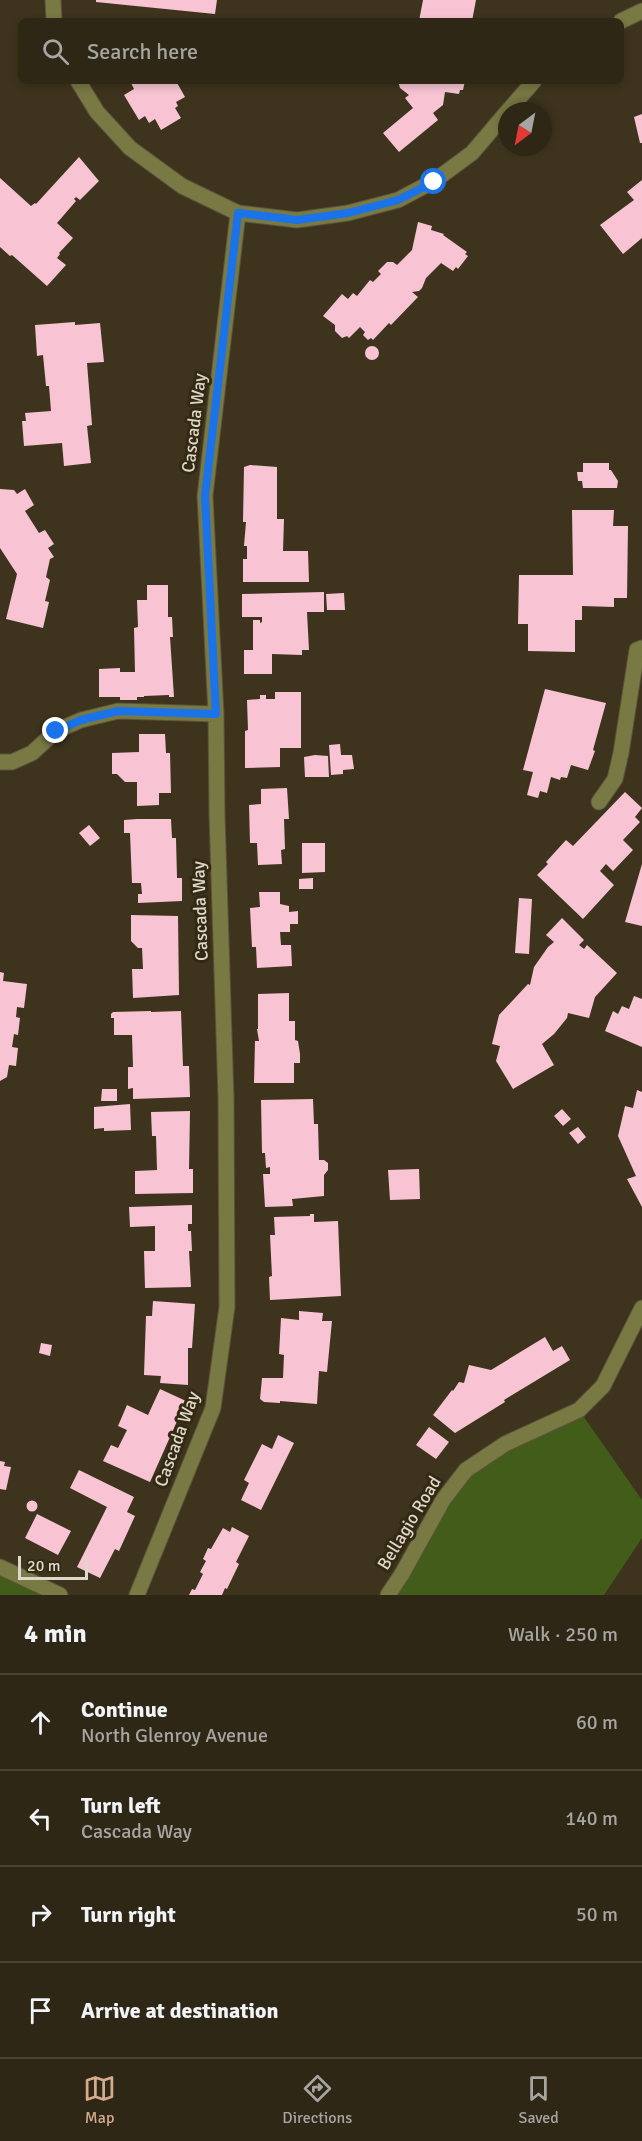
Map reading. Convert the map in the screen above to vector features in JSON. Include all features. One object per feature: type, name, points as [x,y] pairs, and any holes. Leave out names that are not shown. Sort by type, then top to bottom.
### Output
[{"type":"street","points":[[53,0],[54,18]]},
{"type":"street","points":[[624,20],[642,11]]},
{"type":"street","points":[[80,84],[97,112],[130,148],[182,186],[238,213],[297,220],[348,213],[398,200],[434,182],[472,153],[498,122]]},
{"type":"street","points":[[515,102],[531,84]]},
{"type":"street","name":"Cascada Way","points":[[138,1595],[213,1408],[227,1307],[226,1098],[216,714],[205,496],[238,213]]},
{"type":"street","points":[[599,802],[615,778],[639,649]]},
{"type":"street","points":[[0,762],[12,762],[32,753],[56,731],[81,720],[118,711],[216,714]]},
{"type":"street","name":"Bellagio Road","points":[[387,1595],[402,1574],[443,1500],[466,1470],[505,1444],[579,1410],[603,1386],[642,1308]]},
{"type":"street","points":[[0,1567],[60,1595]]},
{"type":"green space","points":[[579,1410],[642,1500],[642,1538],[604,1595],[388,1595],[466,1470]]},
{"type":"green space","points":[[0,1567],[59,1595],[0,1595]]},
{"type":"building","points":[[96,0],[217,0],[215,14],[96,2]]},
{"type":"building","points":[[423,0],[476,0],[473,18],[420,18]]},
{"type":"building","points":[[132,84],[178,84],[185,97],[176,102],[178,106],[175,108],[181,118],[161,130],[155,119],[149,123],[145,116],[139,120],[124,95],[134,89]]},
{"type":"building","points":[[399,84],[464,84],[459,94],[445,92],[443,105],[433,113],[438,120],[399,152],[383,133],[413,108],[405,98],[409,95],[400,88]]},
{"type":"building","points":[[642,114],[642,143],[640,143],[634,117]]},
{"type":"building","points":[[79,157],[99,181],[80,200],[76,197],[74,199],[76,201],[57,223],[73,238],[57,258],[66,265],[47,286],[0,247],[0,178],[31,206],[36,204]]},
{"type":"building","points":[[642,180],[642,238],[623,254],[600,225],[634,200],[627,192]]},
{"type":"building","points":[[418,222],[432,226],[431,230],[444,234],[467,252],[465,254],[468,256],[458,269],[456,267],[453,271],[441,263],[426,278],[419,291],[412,292],[418,297],[373,340],[371,338],[368,340],[363,335],[365,332],[360,327],[349,338],[347,336],[342,338],[335,331],[335,325],[323,316],[342,294],[348,299],[353,293],[357,296],[370,280],[373,282],[381,274],[378,271],[387,262],[397,265],[412,250]]},
{"type":"building","points":[[75,322],[75,325],[100,323],[104,362],[87,363],[92,425],[87,426],[91,463],[64,466],[62,443],[24,446],[22,421],[26,421],[25,413],[51,411],[43,355],[37,356],[35,325]]},
{"type":"building","points":[[369,346],[375,346],[379,353],[375,360],[369,360],[365,356],[365,350]]},
{"type":"building","points":[[583,463],[609,463],[609,470],[618,481],[617,488],[583,488],[582,481],[578,481],[577,472],[583,472]]},
{"type":"building","points":[[250,465],[277,467],[277,519],[284,519],[283,551],[308,551],[309,582],[243,582],[243,559],[247,559],[247,546],[244,546],[246,522],[243,522],[244,467]]},
{"type":"building","points":[[0,489],[14,490],[17,494],[25,489],[34,505],[25,511],[39,533],[45,530],[54,544],[48,548],[54,557],[50,559],[46,577],[50,580],[45,601],[49,602],[43,628],[6,619],[17,574],[0,548]]},
{"type":"building","points":[[572,510],[614,510],[613,526],[628,526],[627,598],[614,598],[614,607],[582,606],[582,620],[575,620],[575,652],[528,651],[528,624],[518,624],[519,575],[573,575]]},
{"type":"building","points":[[147,585],[168,585],[168,617],[172,617],[173,637],[170,637],[174,697],[169,697],[169,695],[144,696],[137,697],[137,700],[120,700],[120,697],[99,697],[99,669],[120,668],[120,672],[135,672],[134,628],[138,627],[137,600],[147,600]]},
{"type":"building","points":[[324,592],[324,612],[307,612],[309,650],[302,650],[302,655],[272,654],[272,674],[244,674],[244,650],[253,650],[253,620],[260,620],[260,623],[262,617],[242,617],[242,594]]},
{"type":"building","points":[[344,593],[345,610],[327,610],[326,594]]},
{"type":"building","points":[[545,689],[606,703],[593,750],[595,751],[588,770],[571,765],[567,778],[561,777],[560,780],[551,777],[547,793],[540,791],[538,798],[527,795],[533,772],[523,770]]},
{"type":"building","points":[[275,692],[301,692],[301,748],[280,748],[280,767],[245,768],[245,731],[248,730],[247,700],[260,699],[260,695],[266,695],[266,699],[275,699]]},
{"type":"building","points":[[139,734],[165,734],[166,753],[170,753],[171,793],[159,793],[159,805],[137,806],[137,782],[125,782],[117,774],[112,774],[112,753],[139,752]]},
{"type":"building","points":[[340,744],[341,755],[352,755],[354,769],[343,770],[343,774],[331,775],[329,745]]},
{"type":"building","points":[[328,756],[329,777],[305,777],[304,757]]},
{"type":"building","points":[[287,788],[289,819],[284,819],[285,849],[281,850],[282,864],[258,865],[257,843],[250,843],[249,805],[261,804],[261,789]]},
{"type":"building","points":[[625,792],[642,808],[635,817],[640,822],[623,840],[633,850],[613,871],[606,864],[600,871],[614,885],[583,919],[537,875],[566,840],[573,846]]},
{"type":"building","points":[[171,819],[172,838],[176,838],[177,878],[182,878],[182,901],[138,903],[138,894],[142,894],[141,883],[132,883],[130,833],[124,833],[124,820]]},
{"type":"building","points":[[89,825],[100,838],[90,846],[79,833]]},
{"type":"building","points":[[302,843],[325,843],[325,872],[302,873]]},
{"type":"building","points":[[642,864],[642,926],[625,922]]},
{"type":"building","points":[[313,878],[313,889],[299,889],[299,879]]},
{"type":"building","points":[[259,892],[280,892],[280,904],[289,906],[289,912],[298,911],[298,924],[290,924],[290,932],[280,932],[281,945],[291,945],[292,966],[257,968],[256,947],[252,947],[250,908],[260,907]]},
{"type":"building","points":[[519,898],[532,899],[529,954],[515,953]]},
{"type":"building","points":[[131,915],[178,916],[179,995],[133,998],[132,969],[143,969],[142,948],[138,948],[131,941]]},
{"type":"building","points":[[562,918],[584,940],[579,945],[584,949],[587,945],[617,973],[595,997],[589,1018],[568,1013],[567,1018],[554,1034],[542,1044],[554,1065],[513,1089],[496,1061],[500,1046],[492,1044],[499,1015],[528,984],[530,985],[534,967],[554,942],[546,935]]},
{"type":"building","points":[[0,972],[4,973],[3,981],[27,984],[24,1008],[17,1007],[16,1017],[20,1018],[18,1035],[14,1034],[12,1047],[18,1048],[16,1066],[9,1065],[7,1077],[0,1081]]},
{"type":"building","points":[[289,993],[289,1021],[295,1021],[295,1040],[298,1041],[300,1054],[300,1063],[294,1063],[294,1083],[254,1083],[255,1041],[259,1041],[258,994]]},
{"type":"building","points":[[634,996],[642,999],[642,1047],[605,1031],[613,1011],[618,1014],[622,1006],[629,1009]]},
{"type":"building","points":[[181,1011],[183,1066],[189,1066],[190,1097],[133,1099],[133,1088],[128,1089],[128,1067],[133,1067],[132,1035],[114,1035],[114,1018],[111,1018],[111,1014],[113,1012]]},
{"type":"building","points":[[102,1089],[117,1089],[117,1101],[101,1101]]},
{"type":"building","points":[[637,1090],[642,1092],[642,1207],[627,1179],[636,1176],[618,1136],[625,1106],[633,1108]]},
{"type":"building","points":[[313,1099],[314,1124],[318,1124],[319,1160],[328,1163],[328,1170],[324,1175],[324,1196],[292,1199],[293,1206],[265,1207],[263,1174],[270,1174],[270,1167],[266,1168],[265,1153],[262,1153],[261,1100]]},
{"type":"building","points":[[130,1104],[131,1130],[94,1129],[94,1107]]},
{"type":"building","points":[[562,1109],[571,1119],[563,1126],[554,1116]]},
{"type":"building","points":[[190,1111],[189,1169],[193,1169],[193,1193],[135,1194],[135,1171],[157,1170],[156,1136],[152,1136],[151,1112]]},
{"type":"building","points":[[578,1127],[586,1137],[578,1144],[569,1133]]},
{"type":"building","points":[[419,1169],[420,1199],[390,1200],[388,1170]]},
{"type":"building","points":[[192,1205],[192,1224],[188,1224],[188,1231],[191,1231],[192,1251],[189,1251],[191,1287],[145,1288],[144,1251],[155,1251],[155,1226],[130,1227],[129,1207]]},
{"type":"building","points":[[314,1214],[314,1222],[338,1221],[341,1296],[270,1300],[269,1277],[272,1276],[270,1235],[275,1235],[274,1217],[310,1216]]},
{"type":"building","points":[[153,1301],[195,1304],[192,1348],[188,1348],[188,1385],[160,1383],[161,1376],[144,1375],[146,1316],[152,1316]]},
{"type":"building","points":[[299,1311],[323,1313],[322,1321],[332,1321],[327,1372],[319,1371],[317,1404],[264,1402],[260,1399],[262,1378],[283,1378],[284,1355],[279,1354],[281,1318],[299,1320]]},
{"type":"building","points":[[545,1337],[553,1351],[562,1346],[570,1360],[455,1433],[433,1415],[459,1382],[464,1383],[469,1365],[491,1370]]},
{"type":"building","points":[[41,1343],[52,1345],[50,1356],[39,1353]]},
{"type":"building","points":[[160,1389],[186,1401],[150,1482],[103,1461],[111,1445],[118,1448],[127,1430],[118,1426],[127,1405],[148,1415]]},
{"type":"building","points":[[429,1427],[449,1442],[436,1459],[416,1445]]},
{"type":"building","points":[[278,1435],[294,1443],[261,1510],[241,1500],[249,1483],[244,1480],[262,1444],[272,1449]]},
{"type":"building","points":[[0,1461],[5,1462],[4,1466],[11,1467],[6,1490],[0,1489]]},
{"type":"building","points":[[79,1470],[134,1497],[127,1512],[135,1516],[119,1551],[115,1549],[100,1578],[77,1567],[107,1507],[70,1488]]},
{"type":"building","points":[[32,1500],[38,1506],[32,1512],[26,1506]]},
{"type":"building","points":[[37,1514],[71,1531],[58,1555],[25,1538]]},
{"type":"building","points":[[232,1527],[249,1536],[236,1562],[239,1564],[227,1589],[225,1588],[222,1595],[189,1595],[192,1589],[195,1590],[203,1574],[200,1572],[206,1561],[203,1559],[208,1548],[211,1549],[223,1528],[230,1532]]},
{"type":"route","points":[[56,731],[81,720],[118,711],[216,714],[205,496],[238,213],[297,220],[348,213],[398,200],[434,182]]}]
